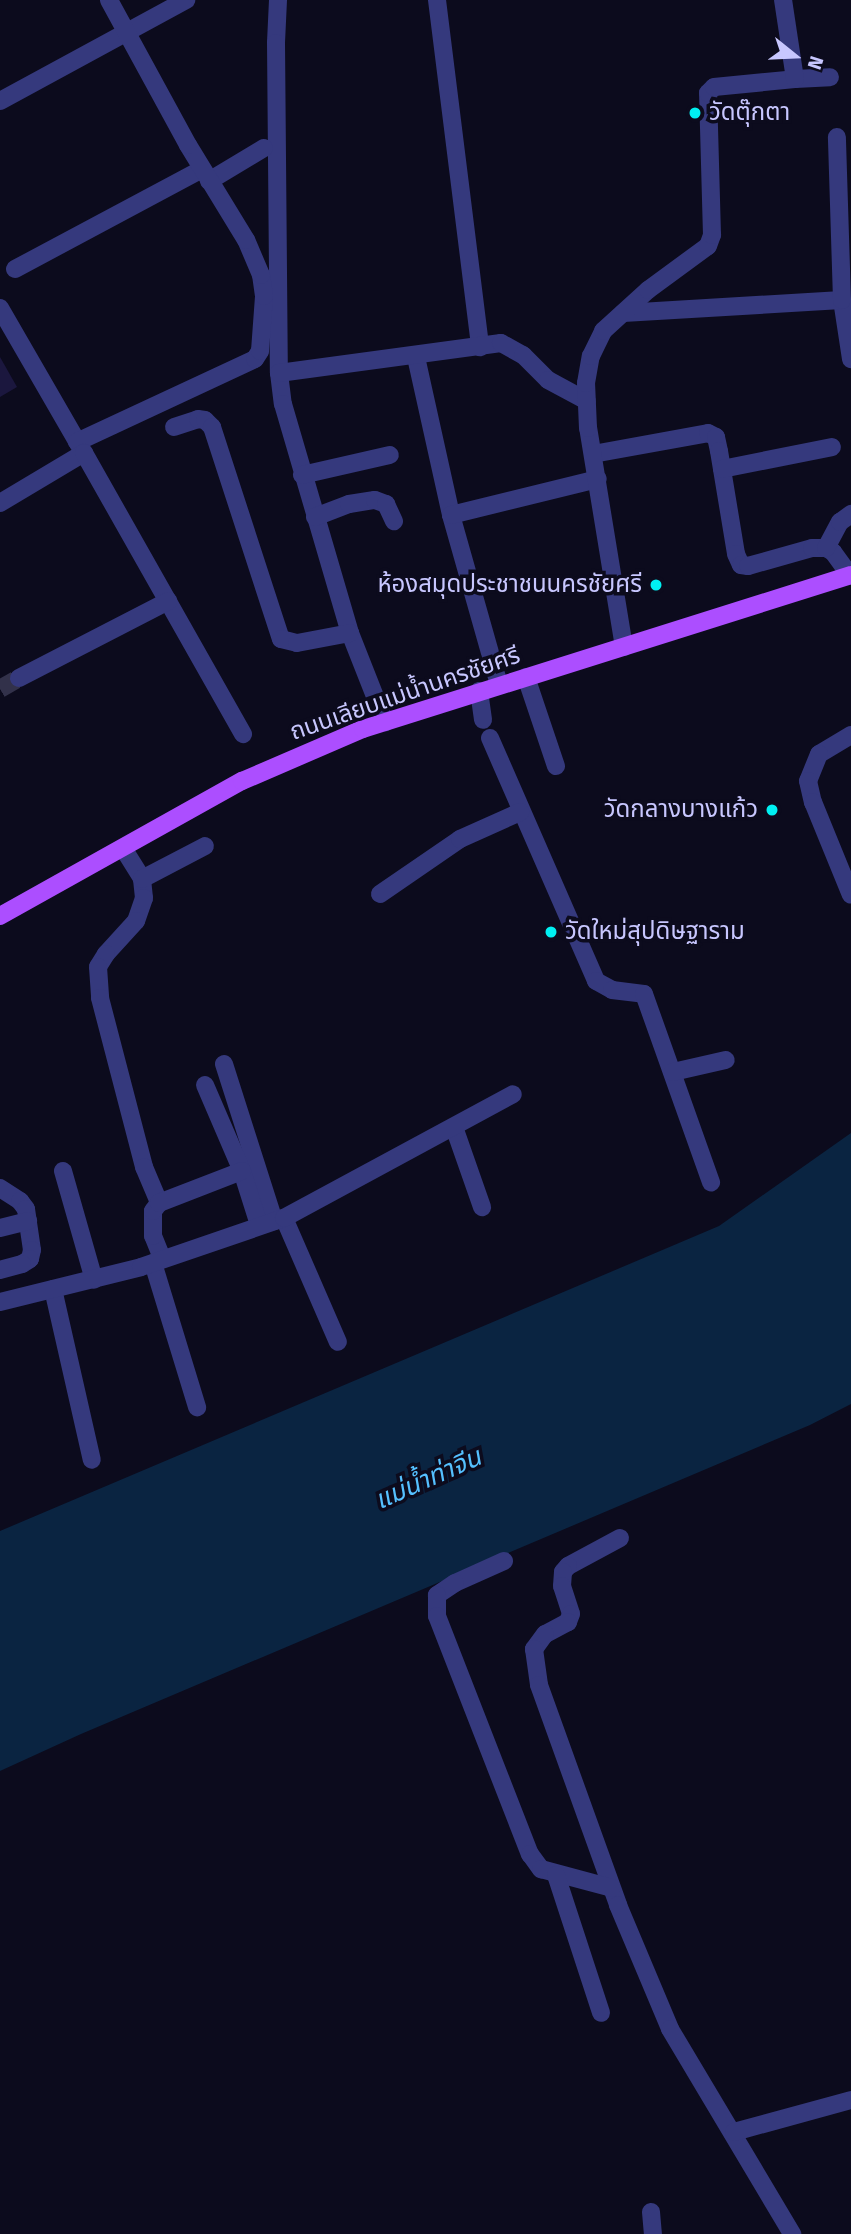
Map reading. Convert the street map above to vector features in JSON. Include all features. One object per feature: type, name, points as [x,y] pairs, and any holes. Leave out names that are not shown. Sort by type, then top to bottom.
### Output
[{"type":"main road","name":"ถนนเลียบแม่น้ำนครชัยศรี","points":[[0,916],[242,781],[302,754],[385,722],[478,691],[851,575]]},
{"type":"street","points":[[0,503],[80,447],[246,365],[260,351],[264,296],[261,275],[246,240],[206,175],[109,0]]},
{"type":"street","points":[[0,101],[186,0]]},
{"type":"street","points":[[278,0],[276,43],[279,373],[283,404],[350,633],[385,722]]},
{"type":"street","points":[[437,0],[480,346]]},
{"type":"street","points":[[783,0],[795,79]]},
{"type":"street","points":[[624,647],[593,454],[587,401],[591,356],[603,331],[708,246],[712,235],[710,88],[830,77]]},
{"type":"street","points":[[837,137],[845,231],[842,300],[851,359]]},
{"type":"street","points":[[15,270],[264,148]]},
{"type":"street","points":[[623,313],[842,300]]},
{"type":"street","points":[[0,308],[243,734]]},
{"type":"street","points":[[279,373],[416,357],[501,343],[523,355],[548,380],[587,401]]},
{"type":"street","points":[[416,357],[451,515],[499,685]]},
{"type":"street","points":[[174,427],[198,419],[205,420],[212,428],[281,639],[296,643],[350,633]]},
{"type":"street","points":[[593,454],[708,433],[716,437],[736,554],[741,565],[748,566],[812,548],[826,548],[833,552],[851,575]]},
{"type":"street","points":[[722,469],[832,447]]},
{"type":"street","points":[[302,475],[390,455]]},
{"type":"street","points":[[451,515],[598,479]]},
{"type":"street","points":[[315,517],[349,504],[375,500],[386,503],[394,521]]},
{"type":"street","points":[[826,548],[840,522],[851,514]]},
{"type":"street","points":[[19,678],[168,601]]},
{"type":"street","points":[[526,677],[556,766]]},
{"type":"street","points":[[478,691],[483,720]]},
{"type":"street","points":[[851,734],[819,754],[808,780],[813,802],[851,895]]},
{"type":"street","points":[[489,738],[596,981],[612,990],[644,994],[711,1182]]},
{"type":"street","points":[[380,894],[460,839],[520,813]]},
{"type":"street","points":[[142,879],[205,846]]},
{"type":"street","points":[[123,848],[142,879],[144,898],[136,921],[106,954],[98,967],[100,998],[144,1167],[159,1203]]},
{"type":"street","points":[[673,1072],[726,1060]]},
{"type":"street","points":[[223,1064],[272,1221]]},
{"type":"street","points":[[205,1085],[242,1171],[338,1342]]},
{"type":"street","points":[[0,1302],[94,1280],[272,1221],[513,1094]]},
{"type":"street","points":[[454,1127],[482,1206]]},
{"type":"street","points":[[64,1171],[94,1280]]},
{"type":"street","points":[[197,1407],[158,1260],[153,1236],[153,1211],[159,1203],[242,1171]]},
{"type":"street","points":[[0,1189],[20,1201],[26,1209],[32,1250],[30,1259],[0,1270]]},
{"type":"street","points":[[0,1228],[28,1221]]},
{"type":"street","points":[[53,1289],[92,1460]]},
{"type":"street","points":[[620,1538],[568,1566],[562,1580],[571,1614],[568,1622],[545,1634],[534,1649],[539,1685],[612,1888],[670,2029],[734,2132],[792,2234]]},
{"type":"street","points":[[505,1561],[455,1583],[437,1595],[437,1616],[530,1854],[541,1869],[612,1888]]},
{"type":"street","points":[[556,1875],[601,2013]]},
{"type":"street","points":[[734,2132],[851,2100]]},
{"type":"street","points":[[651,2212],[653,2234]]},
{"type":"water","name":"แม่น้ำท่าจีน","points":[[851,1133],[851,1404],[810,1425],[81,1734],[0,1771],[0,1531],[719,1226]]},
{"type":"building","points":[[0,357],[17,387],[0,397]]},
{"type":"tunnel","points":[[0,689],[19,678]]},
{"type":"place","name":"วัดตุ๊กตา","points":[[695,113]]},
{"type":"place","name":"ห้องสมุดประชาชนนครชัยศรี","points":[[656,585]]},
{"type":"place","name":"วัดกลางบางแก้ว","points":[[772,810]]},
{"type":"place","name":"วัดใหม่สุปดิษฐาราม","points":[[551,932]]}]
